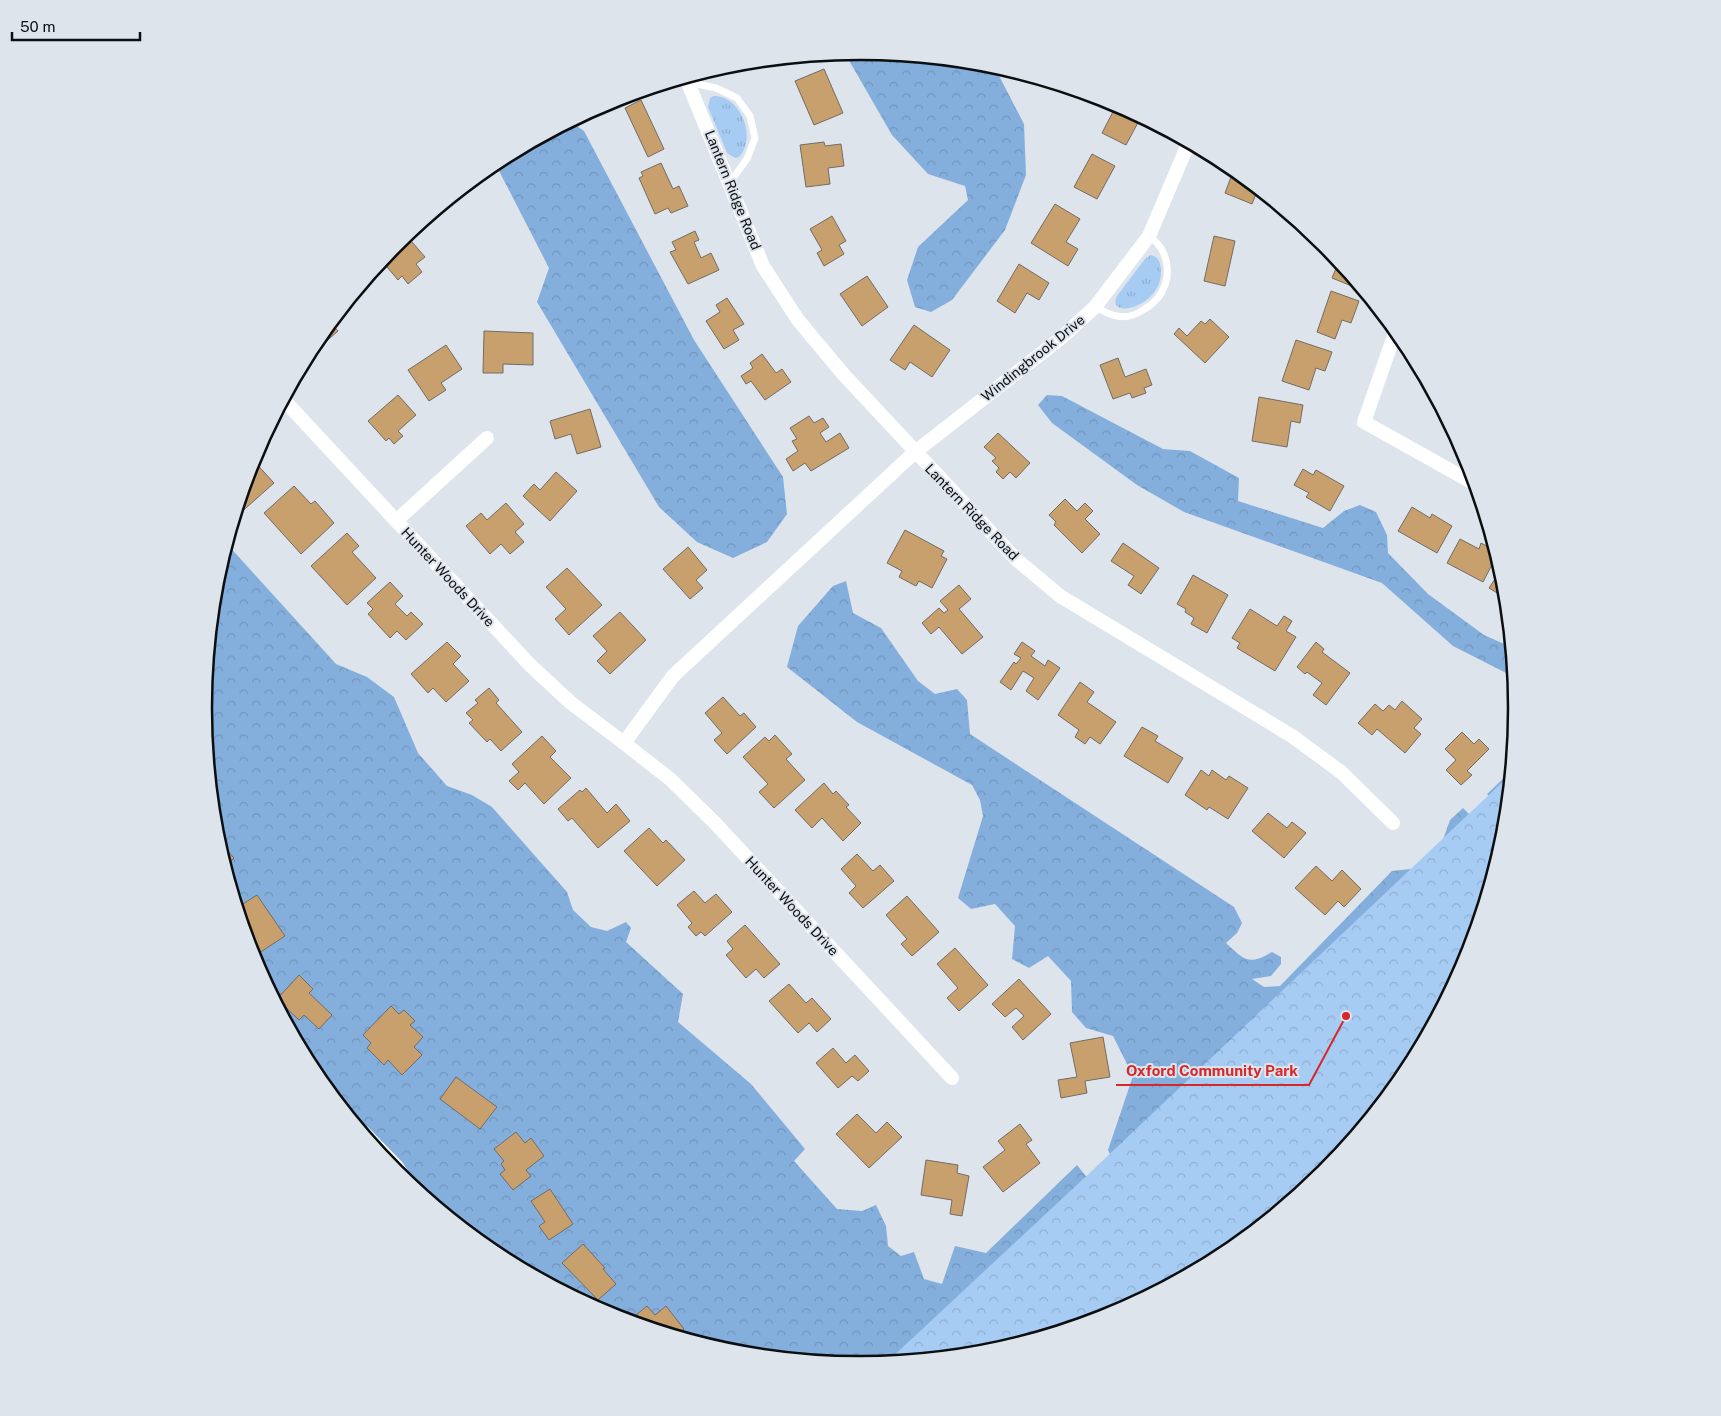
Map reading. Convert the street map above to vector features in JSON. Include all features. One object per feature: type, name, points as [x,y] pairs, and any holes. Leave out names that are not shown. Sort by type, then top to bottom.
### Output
[{"type":"street","name":"Lantern Ridge Road","points":[[688,83],[763,266],[798,320],[844,375],[1016,559],[1060,596],[1292,736],[1341,772],[1393,823]]},
{"type":"street","name":"Windingbrook Drive","points":[[915,452],[1061,338],[1095,307],[1149,236],[1186,148]]},
{"type":"street","points":[[1393,339],[1364,422],[1466,479]]},
{"type":"street","name":"Hunter Woods Drive","points":[[288,404],[530,665],[571,703],[624,742],[670,780],[714,822],[952,1078]]},
{"type":"street","points":[[396,521],[486,438]]},
{"type":"street","points":[[624,742],[673,676],[915,452]]},
{"type":"lane","points":[[694,82],[716,88],[737,98],[750,116],[755,138],[747,159],[730,182]]},
{"type":"lane","points":[[1095,307],[1118,317],[1134,315],[1152,306],[1163,293],[1168,277],[1167,262],[1162,248],[1149,236]]},
{"type":"green space","points":[[849,60],[903,61],[999,75],[1024,124],[1026,175],[1005,230],[952,300],[931,312],[915,307],[907,280],[918,247],[968,200],[965,186],[928,174],[892,135]]},
{"type":"green space","points":[[714,96],[724,98],[732,103],[739,110],[743,119],[746,139],[744,149],[739,157],[735,158],[727,153],[708,107],[710,98]]},
{"type":"green space","points":[[577,126],[584,131],[694,340],[783,477],[787,514],[767,542],[733,558],[697,542],[659,507],[537,302],[549,268],[499,170]]},
{"type":"green space","points":[[1151,255],[1159,260],[1161,270],[1159,283],[1153,293],[1145,301],[1135,306],[1119,307],[1116,303],[1117,296],[1145,259]]},
{"type":"green space","points":[[1047,395],[1062,396],[1163,449],[1190,451],[1239,478],[1238,501],[1323,528],[1344,511],[1360,505],[1376,512],[1387,535],[1388,553],[1428,594],[1484,635],[1505,644],[1507,674],[1453,646],[1382,583],[1184,512],[1137,485],[1052,423],[1038,405]]},
{"type":"green space","points":[[233,550],[336,664],[367,677],[394,697],[418,753],[447,786],[472,795],[492,807],[567,892],[573,910],[591,927],[607,931],[626,922],[631,928],[626,942],[683,994],[678,1022],[751,1084],[805,1149],[794,1161],[837,1209],[862,1211],[876,1205],[886,1226],[888,1246],[901,1256],[914,1252],[924,1279],[942,1284],[955,1246],[986,1253],[1077,1165],[1093,1185],[992,1343],[903,1355],[818,1355],[776,1350],[734,1344],[652,1322],[613,1307],[536,1269],[500,1247],[466,1222],[402,1166],[346,1102],[299,1032],[279,995],[247,916],[225,834],[218,793],[212,708],[218,623]]},
{"type":"green space","points":[[846,581],[853,613],[881,628],[918,681],[935,694],[957,689],[967,700],[970,734],[1234,907],[1242,923],[1237,933],[1226,943],[1247,959],[1258,959],[1272,952],[1281,957],[1281,964],[1271,976],[1252,979],[1264,987],[1280,986],[1392,871],[1428,867],[1436,859],[1450,820],[1463,808],[1474,819],[1494,801],[1487,794],[1504,777],[1496,834],[1474,916],[1442,995],[1422,1032],[1375,1102],[1319,1166],[1288,1195],[1218,1249],[1116,1166],[1108,1150],[1133,1076],[1113,1036],[1086,1028],[1072,1012],[1071,981],[1048,956],[1029,968],[1012,959],[1015,926],[995,904],[971,909],[958,898],[983,816],[980,800],[972,785],[857,722],[787,667],[798,626],[833,586]]},
{"type":"green space","points":[[1504,780],[1496,834],[1486,876],[1474,916],[1442,995],[1422,1032],[1375,1102],[1319,1166],[1288,1195],[1221,1247],[1147,1289],[1108,1307],[1069,1322],[987,1344],[894,1355]]},
{"type":"building","points":[[824,69],[843,113],[814,125],[795,81]]},
{"type":"building","points":[[641,100],[664,149],[648,157],[625,108]]},
{"type":"building","points":[[1113,111],[1138,123],[1126,145],[1102,133]]},
{"type":"building","points":[[824,142],[825,146],[841,144],[844,166],[828,168],[830,184],[806,187],[800,145]]},
{"type":"building","points":[[1092,154],[1115,166],[1097,199],[1074,187]]},
{"type":"building","points":[[661,163],[673,189],[679,186],[688,206],[671,213],[668,208],[655,214],[639,178],[643,176],[641,172]]},
{"type":"building","points":[[1231,176],[1256,195],[1252,204],[1225,193]]},
{"type":"building","points":[[1055,204],[1080,219],[1066,242],[1078,249],[1068,266],[1031,243]]},
{"type":"building","points":[[832,216],[846,241],[839,245],[844,254],[824,266],[817,253],[822,250],[810,229]]},
{"type":"building","points":[[695,231],[699,240],[694,242],[701,258],[711,253],[719,270],[688,284],[670,252],[676,250],[672,242]]},
{"type":"building","points":[[1214,236],[1235,241],[1225,286],[1204,281]]},
{"type":"building","points":[[411,241],[425,257],[416,264],[422,272],[408,284],[402,276],[398,280],[387,266]]},
{"type":"building","points":[[1019,264],[1049,283],[1039,300],[1027,293],[1015,313],[997,301]]},
{"type":"building","points":[[1336,268],[1352,286],[1332,278]]},
{"type":"building","points":[[867,276],[888,307],[862,326],[840,294]]},
{"type":"building","points":[[1331,291],[1359,301],[1351,323],[1342,320],[1335,339],[1317,332]]},
{"type":"building","points":[[727,298],[744,324],[733,330],[739,340],[724,349],[706,321],[720,312],[716,305]]},
{"type":"building","points":[[1210,319],[1229,337],[1205,363],[1174,334],[1179,328],[1187,336],[1201,321],[1205,324]]},
{"type":"building","points":[[914,325],[950,350],[932,377],[910,362],[905,370],[890,360]]},
{"type":"building","points":[[336,328],[338,331],[327,340]]},
{"type":"building","points":[[484,331],[533,333],[533,365],[503,364],[503,373],[483,373]]},
{"type":"building","points":[[1296,340],[1332,352],[1325,371],[1316,368],[1309,390],[1282,381]]},
{"type":"building","points":[[446,345],[462,369],[441,383],[446,390],[429,401],[408,370]]},
{"type":"building","points":[[762,354],[776,373],[782,369],[791,382],[765,400],[751,381],[746,384],[741,376],[753,368],[750,363]]},
{"type":"building","points":[[1118,358],[1125,377],[1146,369],[1152,385],[1144,388],[1146,393],[1132,398],[1130,393],[1113,399],[1100,365]]},
{"type":"building","points":[[398,395],[416,415],[398,431],[403,436],[394,444],[389,438],[386,441],[368,421]]},
{"type":"building","points":[[1259,397],[1303,405],[1300,423],[1291,421],[1287,447],[1252,441]]},
{"type":"building","points":[[590,409],[601,447],[577,454],[571,434],[555,439],[550,421]]},
{"type":"building","points":[[809,416],[814,423],[823,418],[829,427],[820,433],[826,442],[840,433],[849,448],[811,471],[805,463],[793,471],[786,459],[798,451],[792,441],[797,439],[790,428]]},
{"type":"building","points":[[998,433],[1030,463],[1016,478],[1010,472],[1003,479],[996,472],[999,468],[992,461],[996,458],[984,447]]},
{"type":"building","points":[[259,467],[274,483],[244,510]]},
{"type":"building","points":[[1303,469],[1313,475],[1316,470],[1344,486],[1330,511],[1306,497],[1309,493],[1294,485]]},
{"type":"building","points":[[556,472],[577,491],[550,521],[523,496],[534,484],[540,490]]},
{"type":"building","points":[[294,486],[311,504],[315,501],[334,523],[301,554],[264,513]]},
{"type":"building","points":[[1065,499],[1077,511],[1085,503],[1093,511],[1085,519],[1100,534],[1082,553],[1054,525],[1056,522],[1049,515]]},
{"type":"building","points":[[506,503],[524,524],[515,532],[524,542],[510,554],[501,544],[490,554],[466,526],[481,513],[487,520]]},
{"type":"building","points":[[1412,507],[1430,518],[1432,514],[1452,526],[1437,553],[1398,531]]},
{"type":"building","points":[[905,530],[944,551],[941,556],[947,559],[932,588],[919,581],[916,586],[899,577],[902,571],[887,563]]},
{"type":"building","points":[[347,533],[359,546],[352,552],[376,578],[347,605],[311,566]]},
{"type":"building","points":[[1460,539],[1479,549],[1481,543],[1488,546],[1492,565],[1483,582],[1447,563]]},
{"type":"building","points":[[1123,543],[1159,568],[1141,594],[1128,585],[1134,576],[1111,561]]},
{"type":"building","points":[[688,547],[707,570],[696,580],[703,588],[690,599],[663,569]]},
{"type":"building","points":[[567,568],[602,605],[569,635],[555,619],[566,609],[546,587]]},
{"type":"building","points":[[1193,575],[1228,595],[1207,633],[1191,624],[1194,618],[1185,612],[1186,609],[1177,604]]},
{"type":"building","points":[[1495,579],[1498,593],[1489,588]]},
{"type":"building","points":[[390,582],[403,596],[395,604],[407,616],[411,612],[423,624],[406,640],[397,631],[390,638],[368,614],[373,609],[367,603]]},
{"type":"building","points":[[959,585],[971,599],[959,609],[983,637],[962,654],[939,627],[931,634],[922,623],[939,608],[944,613],[948,610],[940,601]]},
{"type":"building","points":[[1250,609],[1277,626],[1284,616],[1292,621],[1286,631],[1296,637],[1275,671],[1237,648],[1240,643],[1232,638]]},
{"type":"building","points":[[620,612],[646,640],[610,674],[597,661],[607,651],[593,636]]},
{"type":"building","points":[[447,642],[461,656],[453,664],[469,681],[446,702],[433,688],[428,693],[411,674]]},
{"type":"building","points":[[1022,642],[1035,651],[1031,656],[1045,666],[1048,660],[1060,668],[1038,700],[1026,691],[1034,678],[1023,671],[1011,690],[1000,682],[1014,662],[1016,664],[1021,658],[1014,654]]},
{"type":"building","points":[[1316,642],[1324,649],[1322,652],[1350,673],[1326,705],[1313,695],[1322,683],[1307,672],[1305,674],[1297,667]]},
{"type":"building","points":[[1080,682],[1094,692],[1087,702],[1116,722],[1100,744],[1090,737],[1085,744],[1075,737],[1079,730],[1058,715]]},
{"type":"building","points":[[489,688],[499,700],[496,703],[522,732],[501,751],[490,739],[487,742],[469,723],[473,720],[466,713],[478,703],[475,700]]},
{"type":"building","points":[[723,697],[740,716],[744,713],[756,727],[727,754],[714,740],[722,733],[705,713]]},
{"type":"building","points":[[1402,701],[1422,719],[1414,728],[1421,734],[1405,753],[1377,729],[1372,735],[1358,723],[1375,704],[1383,711],[1389,705],[1395,710]]},
{"type":"building","points":[[1142,727],[1158,736],[1155,741],[1183,758],[1168,783],[1124,756]]},
{"type":"building","points":[[1462,732],[1474,744],[1479,739],[1489,749],[1467,771],[1472,775],[1461,785],[1446,770],[1456,760],[1445,749]]},
{"type":"building","points":[[775,735],[792,754],[786,759],[805,780],[774,808],[759,792],[768,784],[743,757],[765,737],[769,741]]},
{"type":"building","points":[[542,736],[556,751],[550,757],[571,778],[544,804],[525,783],[518,790],[509,781],[519,772],[512,764]]},
{"type":"building","points":[[1201,770],[1209,776],[1212,770],[1226,780],[1229,776],[1248,788],[1228,819],[1209,807],[1207,810],[1185,795]]},
{"type":"building","points":[[824,783],[833,794],[836,791],[849,805],[846,807],[861,823],[843,841],[822,818],[812,828],[795,810]]},
{"type":"building","points":[[586,788],[607,813],[616,804],[630,821],[598,848],[572,818],[568,821],[558,809],[580,790],[582,792]]},
{"type":"building","points":[[1268,813],[1287,828],[1292,822],[1306,833],[1284,858],[1252,831]]},
{"type":"building","points":[[649,828],[663,843],[666,840],[685,860],[657,886],[624,851]]},
{"type":"building","points":[[857,854],[873,871],[880,865],[894,881],[863,908],[849,893],[856,886],[841,869]]},
{"type":"building","points":[[1316,866],[1332,881],[1342,870],[1361,889],[1344,907],[1338,901],[1325,915],[1295,888]]},
{"type":"building","points":[[694,891],[705,903],[716,894],[732,912],[705,936],[701,932],[696,936],[688,927],[692,923],[677,905]]},
{"type":"building","points":[[257,895],[285,936],[261,952],[243,904]]},
{"type":"building","points":[[907,896],[939,932],[912,956],[901,944],[907,939],[886,915]]},
{"type":"building","points":[[745,925],[780,964],[764,978],[756,969],[746,978],[726,955],[733,949],[727,941]]},
{"type":"building","points":[[955,948],[988,985],[959,1011],[947,998],[958,988],[937,964]]},
{"type":"building","points":[[299,975],[313,989],[309,993],[332,1015],[319,1029],[304,1015],[299,1020],[286,1007],[280,996]]},
{"type":"building","points":[[1019,979],[1051,1014],[1023,1040],[1012,1027],[1024,1016],[1016,1008],[1005,1017],[992,1004]]},
{"type":"building","points":[[789,984],[806,1003],[812,998],[831,1019],[817,1032],[809,1023],[798,1033],[769,1001]]},
{"type":"building","points":[[391,1006],[399,1014],[404,1010],[415,1021],[410,1025],[423,1037],[414,1047],[422,1055],[402,1075],[388,1060],[384,1065],[367,1048],[371,1043],[363,1035]]},
{"type":"building","points":[[1103,1037],[1110,1077],[1085,1081],[1087,1093],[1061,1098],[1058,1080],[1077,1077],[1070,1043]]},
{"type":"building","points":[[833,1048],[846,1063],[855,1055],[869,1071],[858,1081],[852,1076],[838,1088],[816,1063]]},
{"type":"building","points":[[456,1077],[497,1107],[480,1129],[440,1099]]},
{"type":"building","points":[[857,1114],[876,1133],[887,1122],[902,1137],[869,1168],[836,1134]]},
{"type":"building","points":[[1020,1124],[1032,1140],[1026,1144],[1040,1163],[1003,1192],[983,1167],[1005,1150],[998,1141]]},
{"type":"building","points":[[516,1132],[525,1143],[531,1138],[544,1156],[526,1170],[531,1176],[513,1190],[500,1174],[505,1170],[501,1164],[504,1161],[494,1149]]},
{"type":"building","points":[[926,1160],[958,1165],[957,1173],[969,1176],[962,1216],[950,1214],[952,1200],[921,1195]]},
{"type":"building","points":[[550,1189],[573,1224],[549,1240],[539,1226],[545,1222],[531,1201]]},
{"type":"building","points":[[583,1244],[605,1268],[603,1269],[616,1284],[598,1300],[562,1263]]},
{"type":"building","points":[[647,1306],[655,1315],[666,1306],[684,1329],[682,1331],[635,1316]]},
{"type":"place","name":"Oxford Community Park","points":[[1346,1016]]}]
